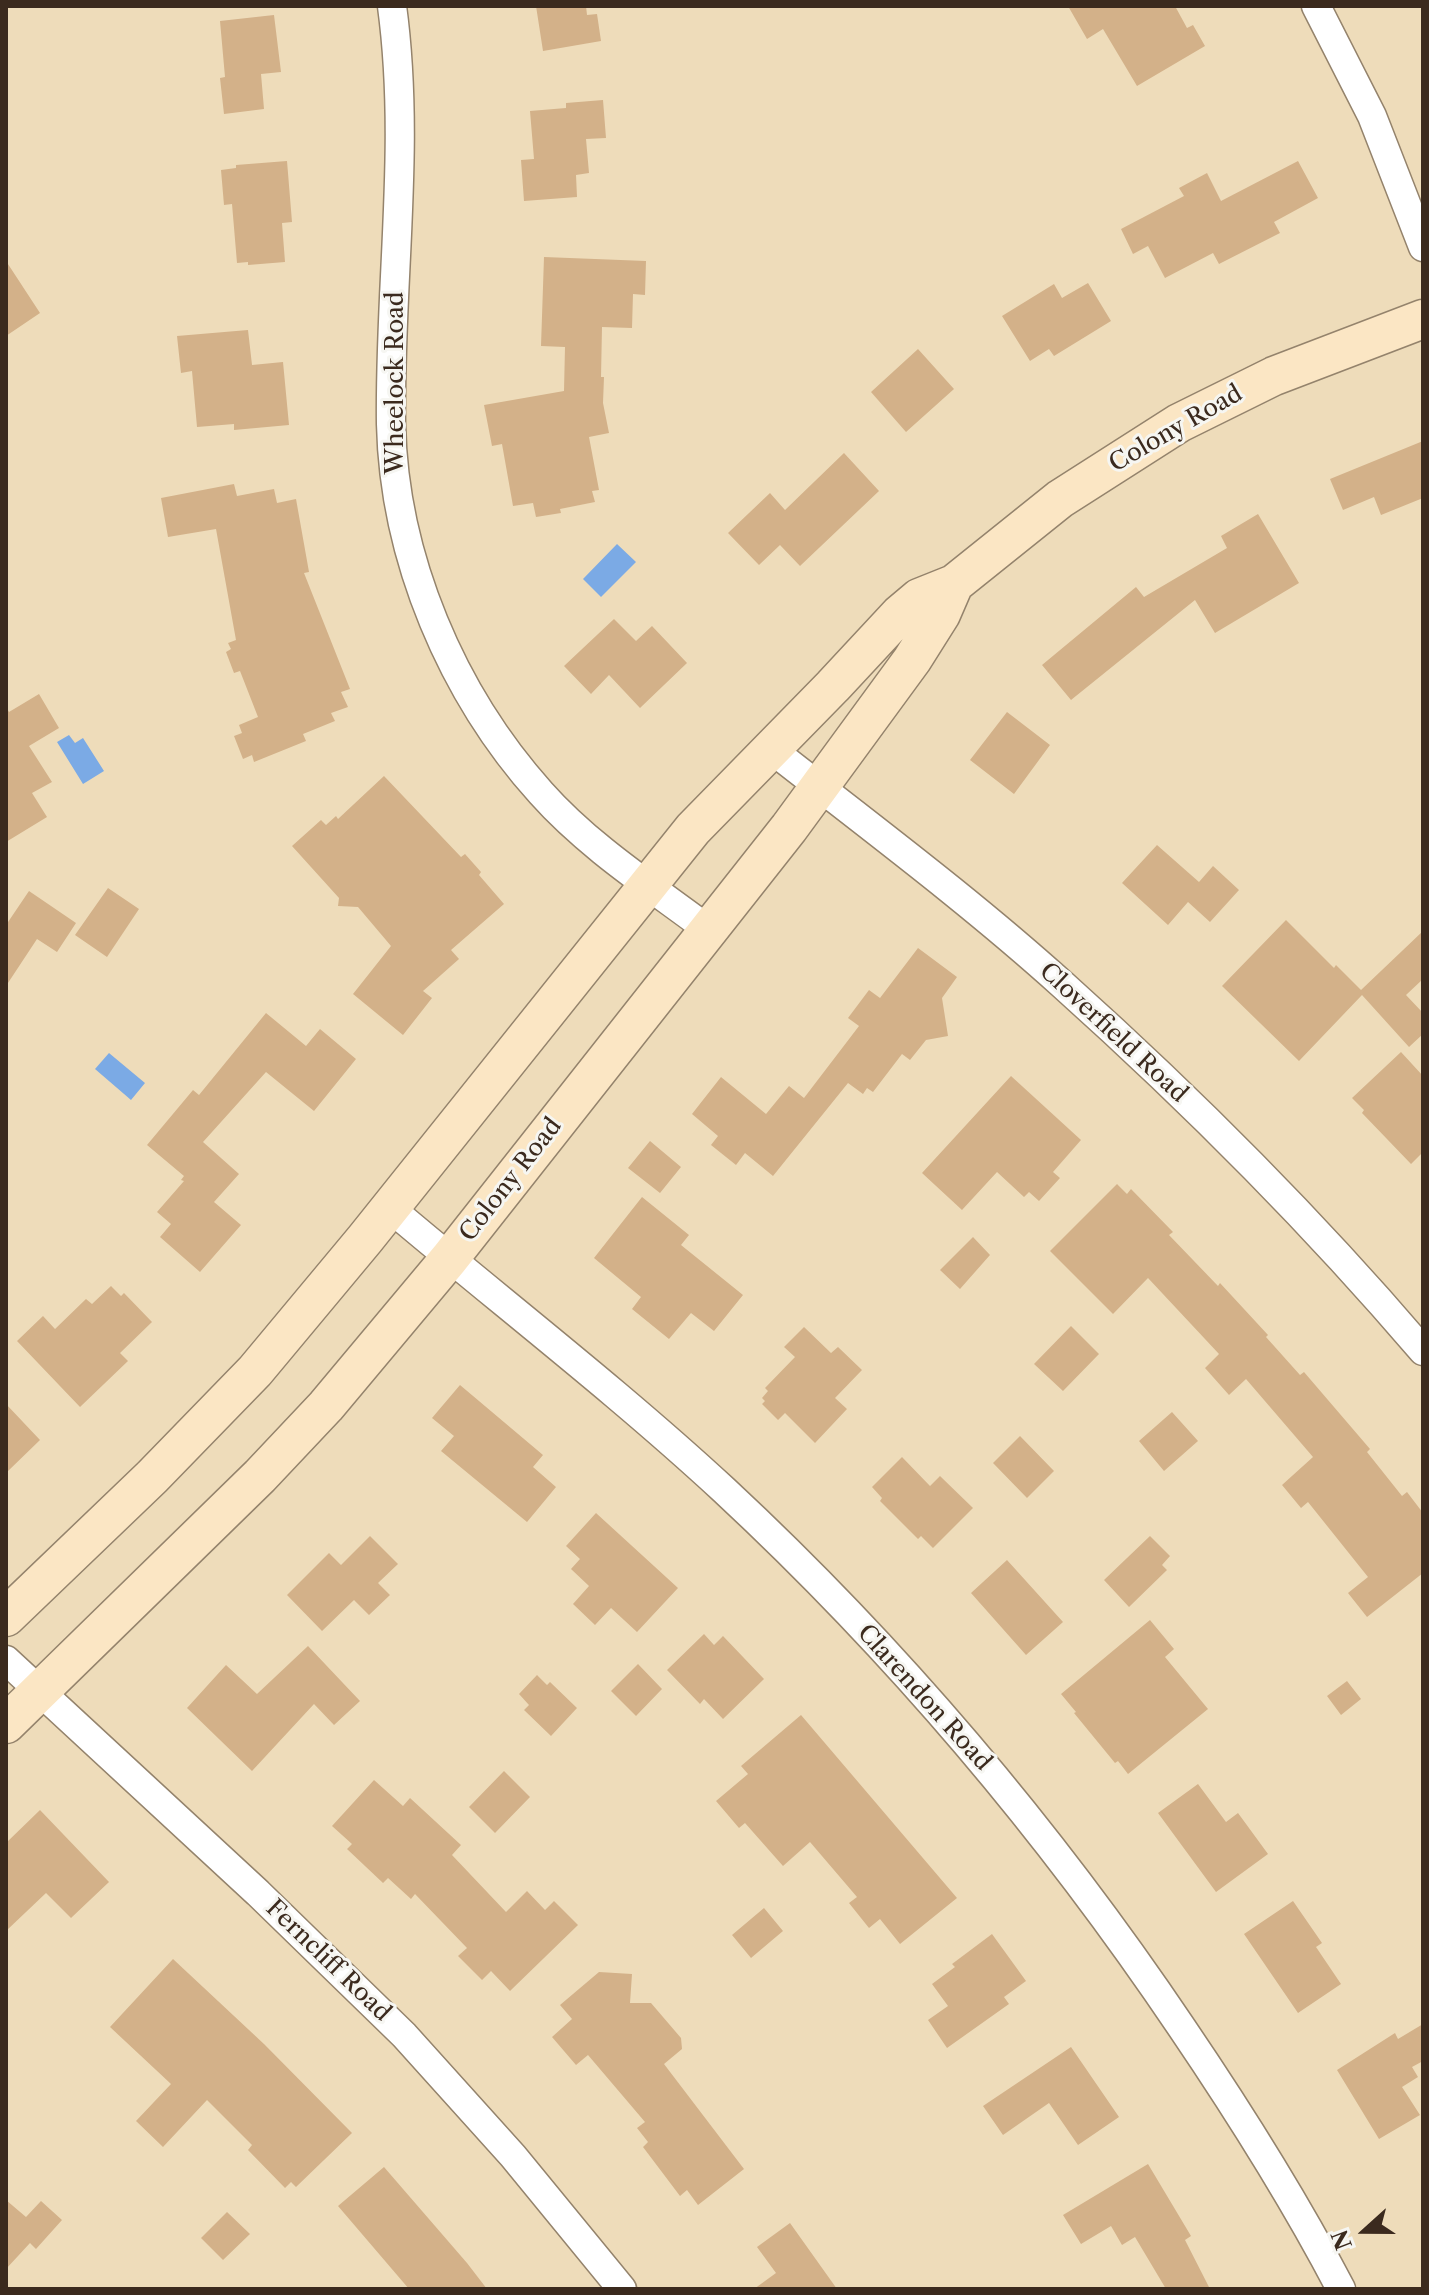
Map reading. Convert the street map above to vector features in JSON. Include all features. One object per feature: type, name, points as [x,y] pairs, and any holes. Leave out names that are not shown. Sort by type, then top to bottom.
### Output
[{"type":"street","name":"Wheelock Road","points":[[392,6],[400,80],[402,147],[391,423],[394,474],[408,541],[423,588],[451,659],[494,734],[541,794],[572,825],[710,931]]},
{"type":"street","points":[[1316,6],[1372,116],[1423,247]]},
{"type":"street","name":"Colony Road","points":[[6,1617],[242,1385],[390,1208],[693,829],[900,614],[919,598],[954,584],[1060,499],[1179,423],[1296,366],[1423,319]]},
{"type":"street","name":"Colony Road","points":[[6,1724],[260,1476],[326,1406],[449,1259],[710,931],[819,787],[912,660],[941,614],[954,584]]},
{"type":"street","name":"Cloverfield Road","points":[[771,749],[1001,932],[1161,1076],[1291,1207],[1423,1351]]},
{"type":"street","name":"Clarendon Road","points":[[390,1208],[724,1491],[822,1586],[962,1738],[1064,1861],[1139,1963],[1259,2145],[1341,2289]]},
{"type":"street","name":"Ferncliff Road","points":[[6,1660],[316,1948],[404,2035],[513,2156],[622,2289]]},
{"type":"water","points":[[617,544],[636,562],[601,597],[583,579]]},
{"type":"water","points":[[69,735],[75,743],[83,738],[104,771],[83,784],[57,742]]},
{"type":"water","points":[[109,1053],[145,1083],[131,1100],[95,1069]]},
{"type":"building","points":[[536,6],[586,6],[587,15],[597,14],[601,41],[543,51]]},
{"type":"building","points":[[1068,6],[1175,6],[1187,28],[1193,25],[1205,46],[1137,86],[1103,29],[1087,39]]},
{"type":"building","points":[[274,15],[281,72],[261,74],[264,109],[224,114],[220,78],[225,77],[220,21]]},
{"type":"building","points":[[603,100],[606,138],[586,139],[589,173],[576,175],[577,197],[524,201],[521,160],[534,159],[530,111],[566,108],[566,103]]},
{"type":"building","points":[[287,161],[292,222],[282,223],[285,262],[237,263],[232,204],[224,205],[221,170],[236,168],[236,165]]},
{"type":"building","points":[[1298,161],[1318,198],[1274,222],[1280,233],[1219,264],[1213,253],[1165,278],[1148,246],[1133,254],[1121,229],[1184,196],[1179,188],[1207,173],[1221,201]]},
{"type":"building","points":[[544,257],[646,261],[645,295],[633,294],[632,328],[602,327],[601,377],[604,377],[603,403],[609,433],[589,437],[599,490],[592,491],[595,502],[536,517],[533,503],[513,506],[502,444],[492,446],[484,405],[564,391],[565,347],[541,346]]},
{"type":"building","points":[[6,261],[40,313],[6,336]]},
{"type":"building","points":[[1088,283],[1111,321],[1054,356],[1049,349],[1030,361],[1002,316],[1054,284],[1062,298]]},
{"type":"building","points":[[248,330],[252,365],[283,362],[289,425],[234,430],[234,424],[197,427],[192,371],[181,373],[177,336]]},
{"type":"building","points":[[918,349],[954,389],[906,432],[871,392]]},
{"type":"building","points":[[1423,441],[1423,498],[1381,515],[1374,497],[1343,510],[1330,479]]},
{"type":"building","points":[[844,453],[879,491],[800,566],[780,545],[759,565],[728,533],[770,493],[785,510]]},
{"type":"building","points":[[234,484],[237,496],[274,489],[277,503],[296,499],[309,572],[304,573],[350,689],[341,692],[348,707],[331,713],[335,721],[303,734],[306,741],[254,762],[252,755],[243,759],[234,736],[242,733],[239,725],[258,717],[240,671],[234,673],[226,652],[231,649],[228,643],[236,640],[216,529],[168,537],[161,498]]},
{"type":"building","points":[[1258,514],[1299,583],[1215,633],[1195,600],[1071,700],[1042,665],[1136,587],[1144,597],[1227,548],[1221,536]]},
{"type":"building","points":[[614,619],[636,641],[652,626],[687,663],[640,708],[609,675],[591,694],[564,666]]},
{"type":"building","points":[[39,694],[59,728],[29,746],[52,782],[32,793],[47,817],[6,842],[6,707],[9,712]]},
{"type":"building","points":[[1007,712],[1050,745],[1014,794],[970,760]]},
{"type":"building","points":[[384,776],[461,857],[465,854],[504,904],[451,950],[459,959],[423,991],[432,998],[403,1035],[353,994],[391,946],[358,907],[338,906],[339,898],[292,846],[321,820],[326,825],[336,816],[338,819]]},
{"type":"building","points":[[1157,845],[1199,882],[1213,866],[1239,890],[1210,922],[1188,902],[1168,925],[1122,883]]},
{"type":"building","points":[[108,888],[139,909],[107,957],[75,935]]},
{"type":"building","points":[[29,891],[76,923],[57,952],[37,939],[6,986],[6,925]]},
{"type":"building","points":[[1286,920],[1361,990],[1423,931],[1423,979],[1406,995],[1423,1013],[1423,1034],[1409,1047],[1362,995],[1299,1061],[1222,986]]},
{"type":"building","points":[[918,948],[957,977],[942,998],[948,1036],[926,1040],[910,1060],[902,1054],[873,1092],[867,1088],[863,1094],[848,1083],[773,1176],[745,1153],[736,1165],[711,1145],[718,1136],[692,1114],[721,1077],[766,1114],[789,1086],[804,1098],[859,1026],[848,1018],[869,990],[880,998]]},
{"type":"building","points":[[266,1013],[306,1046],[320,1029],[356,1059],[314,1111],[266,1072],[203,1142],[239,1174],[214,1202],[241,1225],[200,1272],[160,1237],[171,1224],[157,1212],[184,1181],[181,1180],[184,1176],[147,1145],[193,1090],[199,1095]]},
{"type":"building","points":[[1401,1052],[1423,1076],[1423,1152],[1411,1164],[1362,1113],[1364,1110],[1352,1098]]},
{"type":"building","points":[[1011,1076],[1081,1140],[1053,1172],[1060,1178],[1039,1201],[1029,1192],[1024,1197],[997,1172],[962,1210],[922,1173]]},
{"type":"building","points":[[650,1141],[681,1167],[660,1193],[628,1168]]},
{"type":"building","points":[[1117,1184],[1127,1194],[1131,1189],[1173,1232],[1169,1235],[1218,1286],[1220,1283],[1268,1335],[1266,1337],[1300,1375],[1304,1372],[1370,1449],[1367,1452],[1402,1496],[1407,1492],[1423,1513],[1423,1573],[1367,1617],[1348,1593],[1368,1577],[1308,1502],[1301,1508],[1282,1485],[1313,1457],[1246,1379],[1229,1395],[1205,1368],[1219,1354],[1148,1278],[1113,1314],[1050,1251]]},
{"type":"building","points":[[642,1197],[689,1235],[681,1245],[743,1295],[714,1331],[691,1313],[669,1339],[632,1309],[641,1297],[594,1258]]},
{"type":"building","points":[[973,1237],[990,1255],[960,1289],[940,1270]]},
{"type":"building","points":[[111,1286],[121,1296],[124,1293],[152,1322],[120,1353],[128,1361],[80,1407],[17,1341],[43,1316],[55,1329],[86,1299],[92,1304]]},
{"type":"building","points":[[1071,1326],[1099,1354],[1063,1391],[1034,1364]]},
{"type":"building","points":[[804,1327],[831,1353],[838,1347],[862,1370],[835,1398],[847,1409],[815,1443],[785,1413],[778,1420],[762,1404],[765,1401],[762,1398],[768,1391],[765,1388],[795,1357],[784,1347]]},
{"type":"building","points":[[460,1385],[543,1455],[533,1467],[556,1487],[527,1522],[441,1451],[454,1436],[432,1418]]},
{"type":"building","points":[[6,1404],[40,1440],[6,1473]]},
{"type":"building","points":[[1172,1412],[1198,1441],[1164,1471],[1139,1441]]},
{"type":"building","points":[[1020,1436],[1054,1471],[1027,1498],[993,1463]]},
{"type":"building","points":[[902,1457],[930,1486],[940,1476],[973,1508],[933,1548],[921,1536],[918,1539],[880,1501],[882,1498],[872,1487]]},
{"type":"building","points":[[596,1513],[678,1588],[637,1632],[611,1608],[595,1625],[573,1604],[589,1586],[571,1569],[580,1559],[566,1546]]},
{"type":"building","points":[[370,1536],[398,1564],[378,1583],[390,1595],[369,1615],[354,1600],[322,1631],[287,1595],[329,1553],[341,1565]]},
{"type":"building","points":[[1150,1536],[1170,1556],[1162,1565],[1167,1570],[1129,1607],[1104,1580]]},
{"type":"building","points":[[1007,1560],[1063,1622],[1026,1655],[971,1593]]},
{"type":"building","points":[[1150,1620],[1174,1649],[1165,1657],[1208,1709],[1128,1774],[1118,1761],[1115,1763],[1061,1694]]},
{"type":"building","points":[[704,1634],[714,1645],[723,1636],[764,1679],[723,1719],[704,1699],[700,1704],[667,1670]]},
{"type":"building","points":[[308,1646],[360,1701],[334,1725],[314,1704],[252,1771],[187,1708],[226,1665],[257,1694]]},
{"type":"building","points":[[638,1664],[662,1689],[636,1716],[611,1691]]},
{"type":"building","points":[[537,1675],[547,1685],[550,1682],[577,1708],[551,1736],[524,1710],[529,1705],[519,1694]]},
{"type":"building","points":[[1347,1681],[1361,1699],[1341,1715],[1327,1696]]},
{"type":"building","points":[[801,1715],[957,1898],[900,1944],[880,1919],[869,1928],[849,1903],[857,1897],[810,1842],[783,1866],[745,1823],[739,1828],[716,1801],[748,1774],[741,1766]]},
{"type":"building","points":[[504,1771],[530,1797],[495,1833],[469,1807]]},
{"type":"building","points":[[374,1780],[403,1806],[410,1798],[461,1845],[452,1855],[506,1912],[527,1891],[545,1910],[554,1901],[578,1925],[510,1991],[491,1971],[482,1980],[458,1956],[467,1948],[415,1894],[411,1899],[388,1878],[383,1883],[347,1849],[352,1844],[332,1826]]},
{"type":"building","points":[[1198,1784],[1226,1822],[1238,1813],[1268,1854],[1216,1892],[1158,1813]]},
{"type":"building","points":[[40,1810],[109,1882],[71,1918],[46,1893],[6,1931],[6,1843]]},
{"type":"building","points":[[1293,1901],[1322,1943],[1316,1947],[1341,1984],[1298,2013],[1244,1934]]},
{"type":"building","points":[[764,1908],[783,1931],[751,1958],[732,1935]]},
{"type":"building","points":[[992,1934],[1026,1981],[1004,1997],[1009,2004],[947,2048],[928,2020],[948,2006],[932,1984],[955,1967],[952,1964]]},
{"type":"building","points":[[173,1959],[264,2044],[352,2133],[296,2187],[291,2182],[285,2188],[248,2150],[252,2145],[207,2100],[163,2147],[136,2121],[171,2084],[110,2027]]},
{"type":"building","points":[[599,1972],[632,1974],[630,2003],[651,2003],[681,2038],[682,2049],[664,2064],[744,2169],[698,2205],[687,2190],[680,2196],[643,2147],[648,2142],[637,2128],[645,2122],[588,2055],[576,2065],[552,2037],[572,2019],[560,2005]]},
{"type":"building","points":[[1423,2024],[1423,2061],[1412,2067],[1418,2077],[1402,2087],[1420,2115],[1379,2139],[1337,2070],[1395,2033],[1398,2039]]},
{"type":"building","points":[[1071,2047],[1119,2117],[1078,2145],[1049,2103],[1003,2135],[983,2106]]},
{"type":"building","points":[[1148,2164],[1191,2236],[1185,2240],[1210,2289],[1166,2289],[1135,2237],[1122,2245],[1111,2226],[1081,2244],[1063,2215]]},
{"type":"building","points":[[384,2167],[487,2289],[409,2289],[338,2206]]},
{"type":"building","points":[[6,2200],[26,2217],[41,2201],[62,2220],[36,2249],[30,2243],[6,2269]]},
{"type":"building","points":[[227,2212],[250,2234],[223,2260],[201,2238]]},
{"type":"building","points":[[790,2223],[837,2289],[754,2289],[776,2273],[757,2247]]}]
